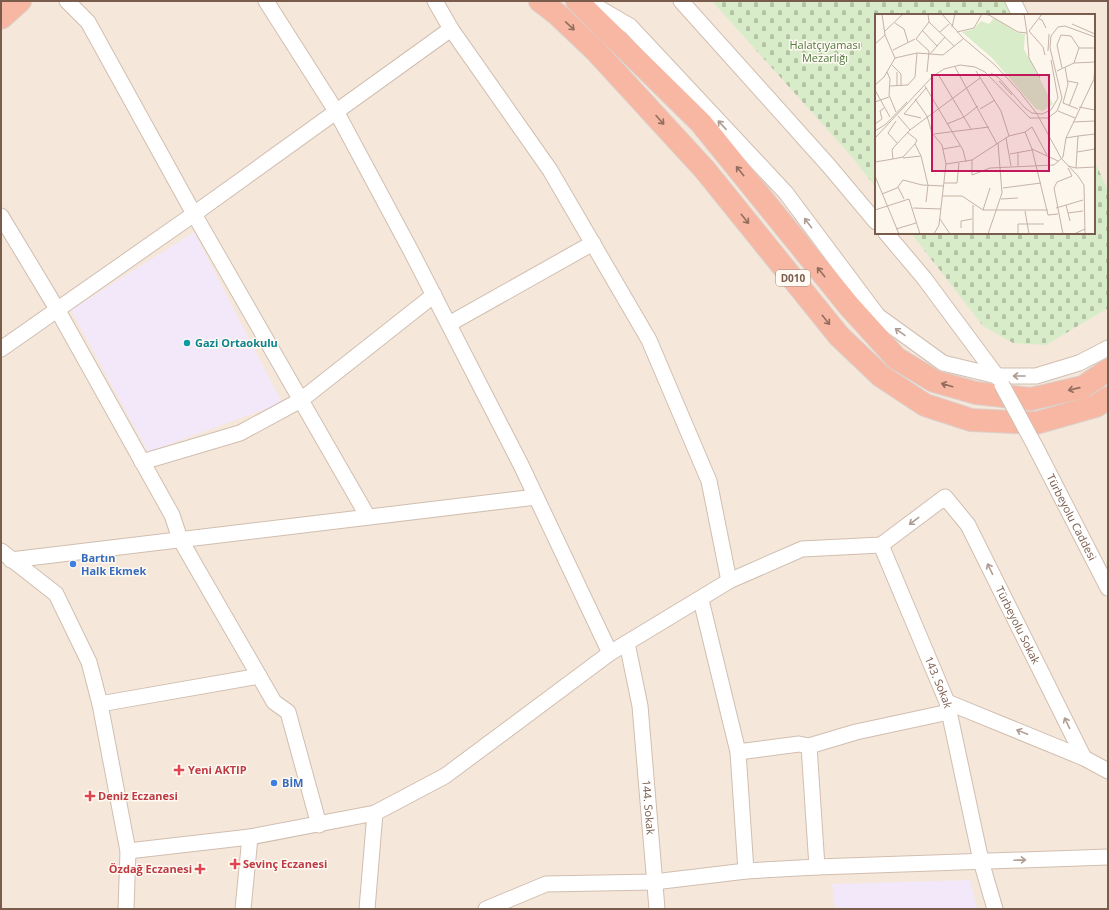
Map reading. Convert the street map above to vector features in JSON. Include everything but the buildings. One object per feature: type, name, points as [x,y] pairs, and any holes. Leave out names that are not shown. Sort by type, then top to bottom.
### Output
[{"type":"highway","points":[[1,18],[20,1]]},
{"type":"highway","name":"D010","points":[[540,1],[557,14],[595,50],[705,170],[839,336],[881,376],[925,405],[971,420],[1036,423],[1096,406],[1108,398]]},
{"type":"highway","name":"D010","points":[[577,1],[701,123],[849,306],[896,358],[934,381],[976,394],[1031,399],[1083,386],[1108,370]]},
{"type":"street","points":[[67,1],[88,22],[194,214],[368,517]]},
{"type":"street","points":[[266,1],[336,111],[434,295],[521,465],[610,653]]},
{"type":"street","points":[[435,1],[452,29],[550,170],[649,340],[709,480],[729,581]]},
{"type":"street","points":[[587,1],[630,26],[786,193],[878,316],[943,363],[999,381],[1036,376],[1079,363],[1108,348]]},
{"type":"street","points":[[680,1],[829,166],[875,221]]},
{"type":"street","points":[[1013,1],[1020,14]]},
{"type":"street","points":[[1,349],[194,214],[452,29]]},
{"type":"street","points":[[1,216],[57,309],[172,515],[180,539],[274,702],[288,712],[319,825]]},
{"type":"street","name":"Türbeyolu Caddesi","points":[[887,234],[924,278],[999,381],[1035,446],[1108,588]]},
{"type":"street","points":[[449,324],[592,243]]},
{"type":"street","points":[[142,462],[240,433],[301,400],[434,295]]},
{"type":"street","name":"Türbeyolu Sokak","points":[[881,545],[945,497],[968,525],[1084,758]]},
{"type":"street","points":[[6,555],[180,539],[536,498]]},
{"type":"street","points":[[128,851],[250,837],[319,825],[375,813],[445,776],[610,653],[701,600],[729,581],[802,549],[881,545]]},
{"type":"street","name":"143. Sokak","points":[[881,545],[948,706],[1084,758],[1108,771]]},
{"type":"street","points":[[6,555],[56,594],[89,662],[100,704],[128,851],[126,909]]},
{"type":"street","points":[[701,600],[738,752],[746,870]]},
{"type":"street","name":"144. Sokak","points":[[627,643],[640,706],[657,909]]},
{"type":"street","points":[[100,704],[259,676]]},
{"type":"street","points":[[738,752],[799,744],[809,746],[948,706],[981,862],[995,909]]},
{"type":"street","points":[[809,746],[817,867]]},
{"type":"street","points":[[367,909],[375,813]]},
{"type":"street","points":[[243,909],[250,837]]},
{"type":"street","points":[[486,909],[546,884],[654,882],[746,870],[1108,857]]},
{"type":"shaded area","points":[[1,1],[1108,1],[1108,909],[1,909]]},
{"type":"shaded area","points":[[194,232],[282,403],[148,452],[71,310]]},
{"type":"shaded area","points":[[970,880],[977,909],[835,909],[832,884]]},
{"type":"green space","name":"Halatçıyaması Mezarlığı","points":[[712,1],[1008,1],[1015,14],[875,14],[875,187],[852,157]]},
{"type":"green space","points":[[1095,162],[1108,190],[1108,308],[1046,345],[1013,343],[983,326],[912,234],[1095,234]]},
{"type":"place","name":"Gazi Ortaokulu","points":[[187,343]]},
{"type":"place","name":"Bartın Halk Ekmek","points":[[73,564]]},
{"type":"place","name":"Yeni AKTIP","points":[[179,770]]},
{"type":"place","name":"BİM","points":[[274,783]]},
{"type":"place","name":"Deniz Eczanesi","points":[[90,796]]},
{"type":"place","name":"Sevinç Eczanesi","points":[[235,864]]},
{"type":"place","name":"Özdağ Eczanesi","points":[[200,869]]}]
